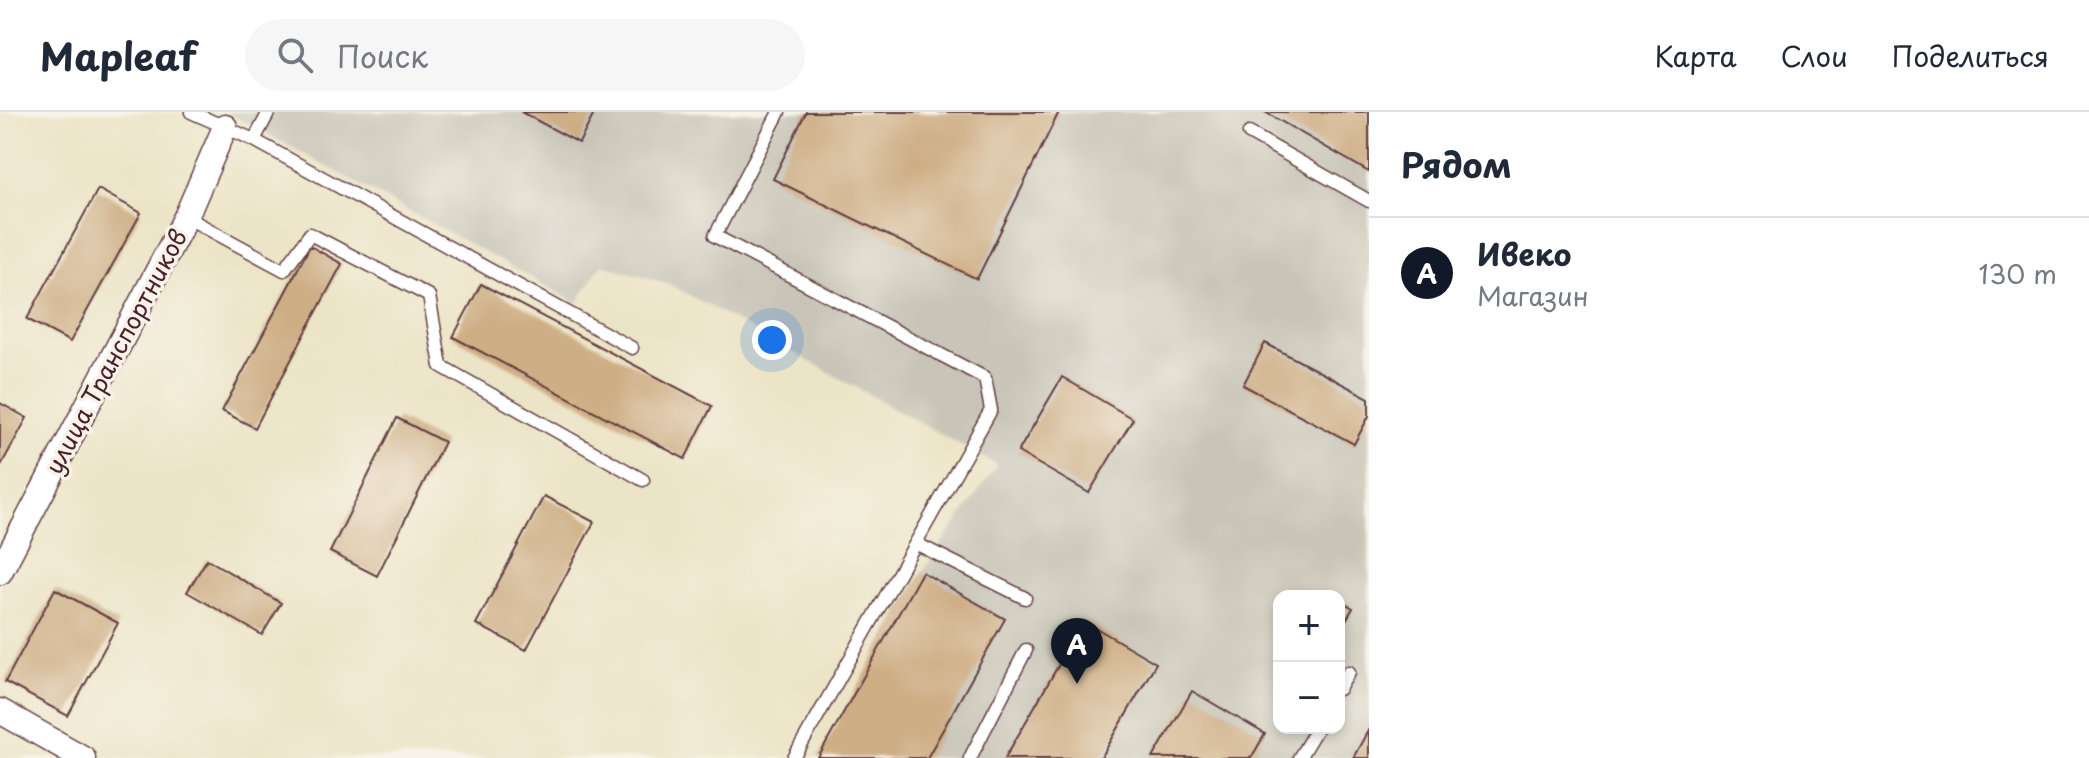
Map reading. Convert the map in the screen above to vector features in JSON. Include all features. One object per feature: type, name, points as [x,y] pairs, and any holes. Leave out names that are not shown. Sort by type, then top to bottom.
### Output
[{"type":"street","name":"улица Транспортников","points":[[0,572],[186,217],[225,127]]},
{"type":"street","points":[[0,711],[83,758]]},
{"type":"lane","points":[[191,112],[254,140],[632,348]]},
{"type":"lane","points":[[254,140],[269,112]]},
{"type":"lane","points":[[779,112],[715,236],[985,378],[991,410],[794,758]]},
{"type":"lane","points":[[1249,133],[1369,201]]},
{"type":"lane","points":[[186,217],[284,270],[310,234],[429,296],[441,366],[643,480]]},
{"type":"lane","points":[[917,544],[1025,598]]},
{"type":"lane","points":[[970,758],[1026,650]]},
{"type":"lane","points":[[1345,679],[1349,672]]},
{"type":"lane","points":[[1299,758],[1313,734]]},
{"type":"shaded area","points":[[227,112],[1369,112],[1369,758],[818,758],[922,572],[997,465],[669,284],[602,264],[577,303]]},
{"type":"building","points":[[521,112],[595,112],[579,143]]},
{"type":"building","points":[[806,112],[1059,112],[977,279],[773,179]]},
{"type":"building","points":[[1265,112],[1369,112],[1369,172]]},
{"type":"building","points":[[98,189],[141,213],[70,342],[27,319]]},
{"type":"building","points":[[310,246],[342,264],[255,428],[222,411]]},
{"type":"building","points":[[481,284],[712,406],[685,459],[453,337]]},
{"type":"building","points":[[1265,343],[1369,398],[1369,416],[1354,444],[1243,385]]},
{"type":"building","points":[[1062,377],[1133,419],[1089,493],[1018,452]]},
{"type":"building","points":[[0,403],[27,418],[0,467]]},
{"type":"building","points":[[397,418],[444,442],[377,576],[330,552]]},
{"type":"building","points":[[544,496],[594,522],[526,650],[476,624]]},
{"type":"building","points":[[207,559],[281,603],[262,635],[187,592]]},
{"type":"building","points":[[922,572],[1005,619],[927,758],[818,758]]},
{"type":"building","points":[[55,589],[118,623],[68,716],[5,682]]},
{"type":"building","points":[[1345,603],[1353,608],[1345,622]]},
{"type":"building","points":[[1084,621],[1156,663],[1101,758],[1005,758]]},
{"type":"building","points":[[1192,691],[1265,734],[1251,758],[1153,758]]},
{"type":"building","points":[[1369,729],[1369,758],[1353,758]]},
{"type":"place","name":"Ивеко","points":[[1077,684]]}]
